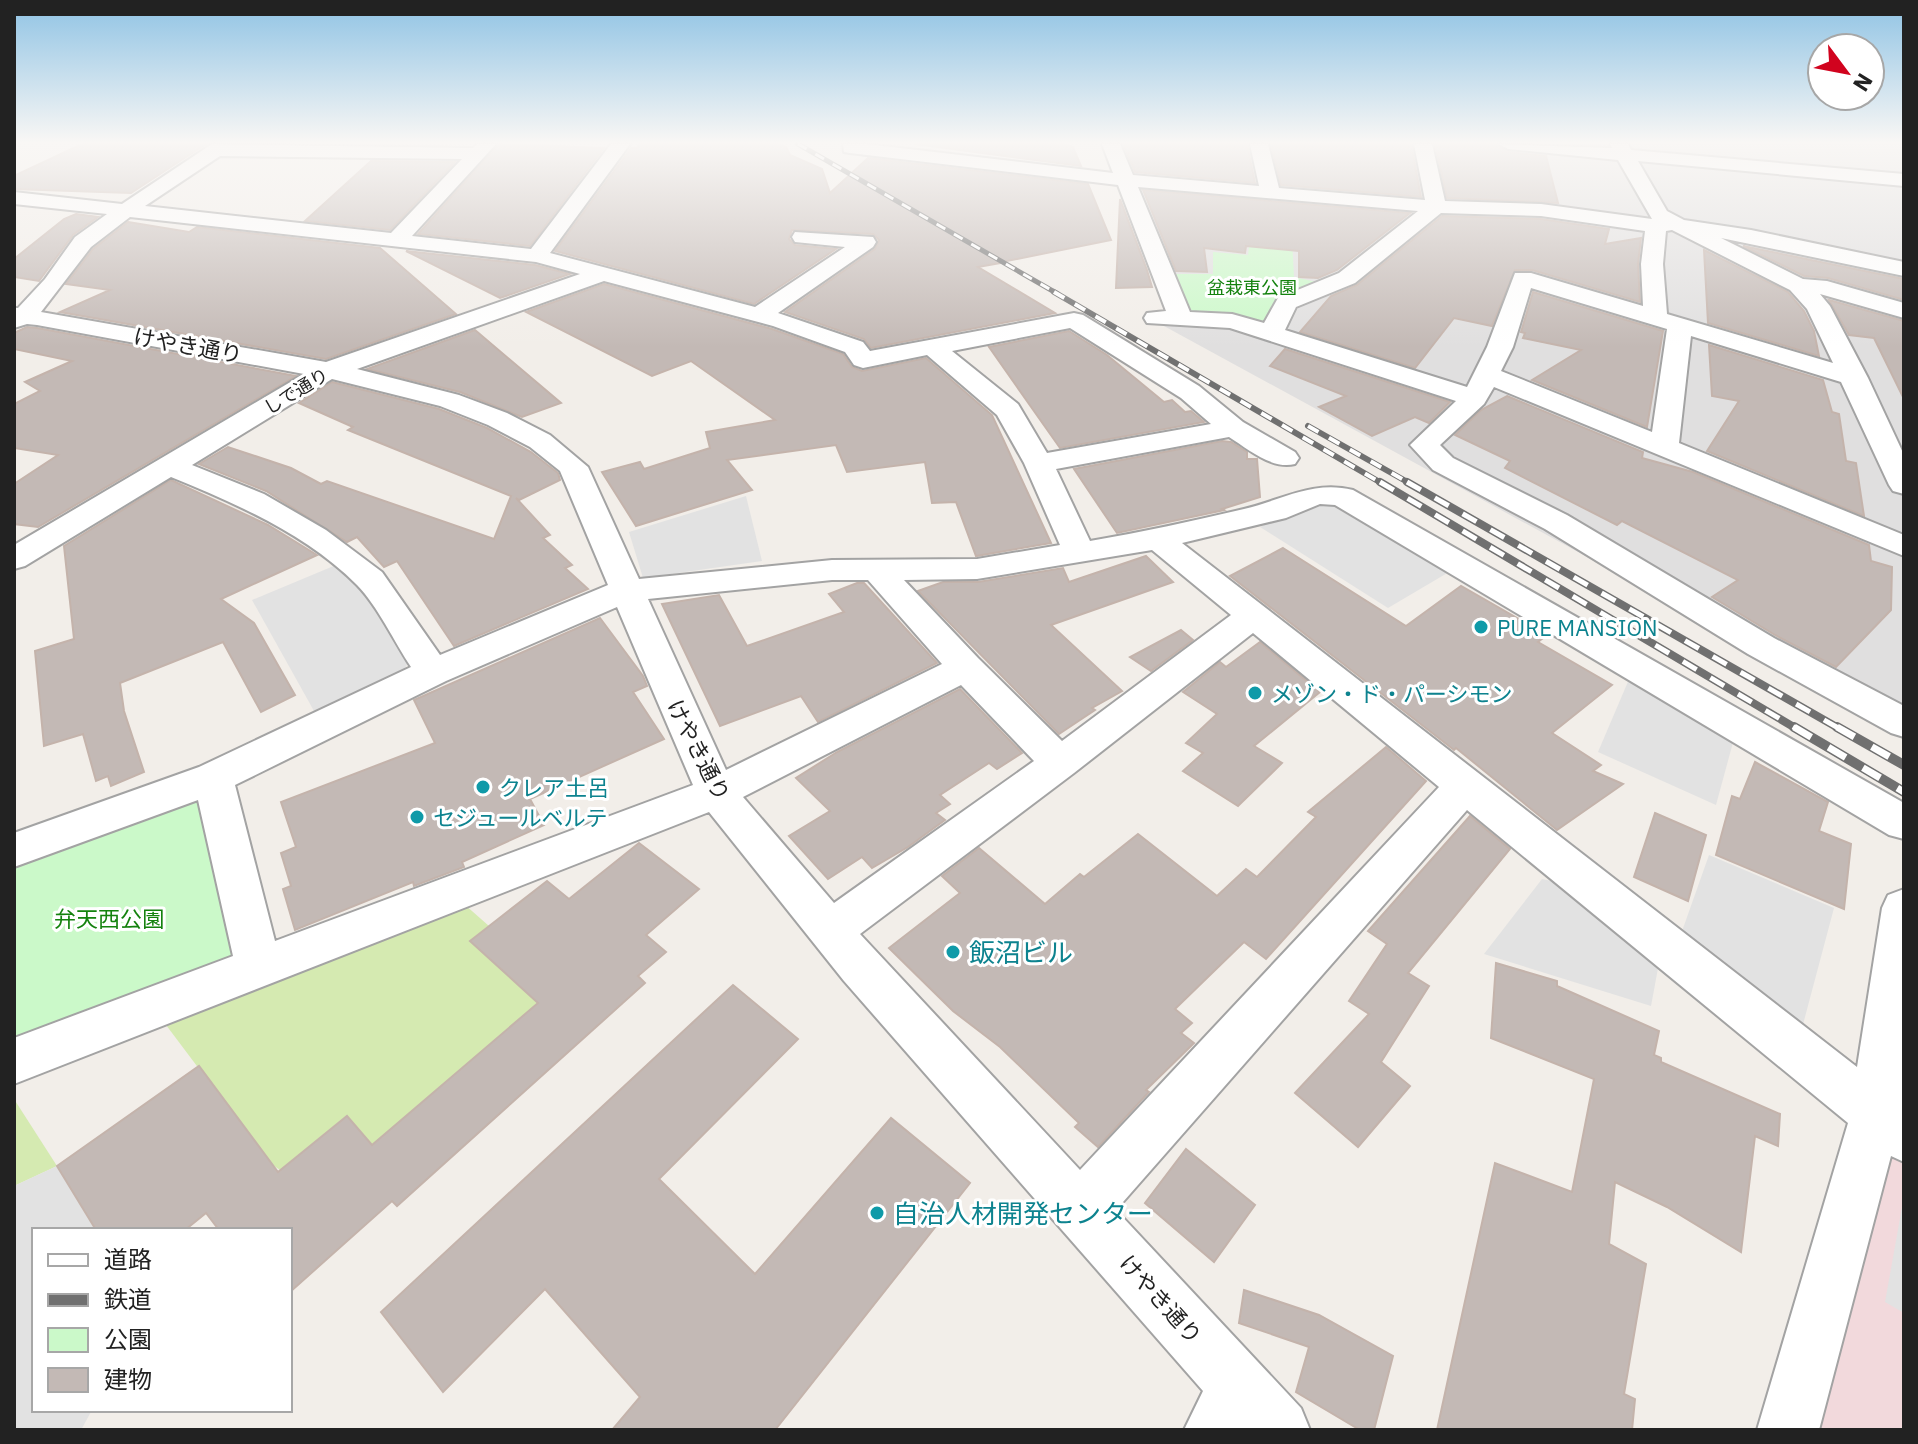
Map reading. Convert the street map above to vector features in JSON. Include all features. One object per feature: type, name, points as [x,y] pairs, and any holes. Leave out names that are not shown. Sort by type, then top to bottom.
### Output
[{"type":"street","points":[[17,317],[53,284],[83,242],[123,211]]},
{"type":"street","points":[[138,211],[537,256],[759,315],[854,347],[863,360],[1074,320],[1190,392],[1233,428],[1285,458]]},
{"type":"street","points":[[397,239],[423,211]]},
{"type":"street","points":[[537,256],[570,211]]},
{"type":"street","points":[[1134,211],[1168,318],[1232,321],[1481,386],[1664,446],[1904,546]]},
{"type":"street","points":[[1271,333],[1286,303],[1347,278],[1431,211]]},
{"type":"street","points":[[1552,211],[1664,225],[1827,251],[1904,269]]},
{"type":"street","points":[[1655,211],[1664,225],[1798,285],[1827,288],[1904,311]]},
{"type":"street","points":[[1664,225],[1652,264],[1668,322],[1664,446]]},
{"type":"street","points":[[759,315],[865,242],[803,237]]},
{"type":"street","name":"しで通り","points":[[20,549],[170,466],[329,370],[602,274]]},
{"type":"street","points":[[1855,378],[1523,278],[1500,347],[1481,386],[1424,445],[1443,464],[1556,522],[1761,646],[1904,723]]},
{"type":"street","points":[[1798,285],[1818,306],[1904,485]]},
{"type":"street","name":"けやき通り","points":[[17,317],[329,370],[458,406],[497,420],[555,449],[573,467],[716,793],[860,967],[1080,1210],[1227,1407],[1279,1430]]},
{"type":"street","points":[[931,346],[1008,410],[1039,463],[1079,551]]},
{"type":"street","points":[[1039,463],[1233,428]]},
{"type":"street","points":[[170,466],[253,500],[315,537],[370,579],[433,672]]},
{"type":"street","points":[[14,850],[213,778],[433,672],[625,591],[746,577],[877,570],[977,569],[1158,539],[1275,511],[1316,495],[1342,496],[1904,823]]},
{"type":"street","points":[[1158,539],[1890,1125]]},
{"type":"street","points":[[877,570],[965,667],[1060,763]]},
{"type":"street","points":[[831,930],[1060,763],[1255,614]]},
{"type":"street","points":[[14,1061],[716,793],[965,667]]},
{"type":"street","points":[[213,778],[259,969]]},
{"type":"street","points":[[1080,1210],[1465,785]]},
{"type":"street","points":[[1788,1430],[1890,1125],[1904,908]]},
{"type":"shaded area","points":[[1137,211],[1904,211],[1904,730],[1153,320],[1178,319]]},
{"type":"shaded area","points":[[746,496],[762,561],[643,578],[629,532]]},
{"type":"shaded area","points":[[1318,501],[1331,505],[1449,572],[1388,608],[1260,527]]},
{"type":"shaded area","points":[[336,565],[363,584],[410,660],[403,671],[314,711],[252,600]]},
{"type":"shaded area","points":[[1630,677],[1735,735],[1716,805],[1598,752]]},
{"type":"shaded area","points":[[1709,855],[1834,908],[1801,1032],[1681,934]]},
{"type":"shaded area","points":[[1542,879],[1561,883],[1659,963],[1651,1006],[1484,954]]},
{"type":"shaded area","points":[[1904,970],[1904,1430],[1801,1430]]},
{"type":"shaded area","points":[[57,1166],[95,1228],[32,1228],[32,1412],[91,1412],[81,1430],[14,1430],[14,1186]]},
{"type":"shaded area","points":[[1904,1196],[1904,1313],[1885,1302]]},
{"type":"green space","name":"盆栽東公園","points":[[1251,232],[1292,238],[1294,277],[1321,283],[1271,323],[1262,325],[1186,313],[1171,274],[1213,274],[1213,252],[1248,255]]},
{"type":"green space","name":"弁天西公園","points":[[194,797],[204,804],[237,952],[218,971],[14,1046],[14,859]]},
{"type":"green space","points":[[464,904],[489,926],[471,940],[538,1003],[372,1145],[346,1116],[280,1170],[270,1163],[163,1021]]},
{"type":"green space","points":[[14,1099],[57,1166],[14,1186]]},
{"type":"building","points":[[316,211],[408,211],[390,230],[305,221]]},
{"type":"building","points":[[438,211],[556,211],[530,246],[418,234]]},
{"type":"building","points":[[584,211],[1099,211],[1111,240],[1002,262],[997,260],[1000,263],[978,267],[1055,313],[871,348],[864,339],[785,312],[875,249],[879,240],[873,234],[792,230],[789,239],[795,245],[836,249],[754,304],[555,251]]},
{"type":"building","points":[[1119,211],[1125,211],[1152,287],[1116,288]]},
{"type":"building","points":[[1152,211],[1410,213],[1337,270],[1318,278],[1299,277],[1299,251],[1246,246],[1245,253],[1204,248],[1207,272],[1176,271]]},
{"type":"building","points":[[76,214],[98,217],[73,235],[39,281],[14,277],[14,259],[64,219]]},
{"type":"building","points":[[1442,216],[1541,219],[1609,229],[1605,244],[1641,238],[1638,264],[1640,302],[1532,270],[1515,270],[1492,326],[1454,318],[1415,368],[1300,332],[1331,296],[1357,285]]},
{"type":"building","points":[[128,222],[189,232],[197,227],[380,248],[456,314],[326,359],[60,312],[110,290],[66,284],[93,249]]},
{"type":"building","points":[[1743,246],[1904,279],[1904,300],[1828,278],[1804,276]]},
{"type":"building","points":[[1704,250],[1788,292],[1804,311],[1814,331],[1819,356],[1708,323]]},
{"type":"building","points":[[406,251],[535,265],[570,274],[500,298]]},
{"type":"building","points":[[604,284],[772,329],[843,354],[852,367],[862,371],[926,358],[992,415],[1051,543],[976,556],[956,502],[932,503],[925,462],[847,472],[836,445],[727,460],[752,490],[636,526],[602,472],[640,462],[644,469],[710,448],[706,432],[775,420],[691,361],[652,376],[526,312]]},
{"type":"building","points":[[1533,292],[1663,331],[1647,427],[1532,380],[1581,350],[1523,338],[1525,333],[1521,332]]},
{"type":"building","points":[[1829,300],[1904,321],[1904,399],[1874,338],[1849,335]]},
{"type":"building","points":[[27,327],[296,376],[38,527],[14,524],[14,484],[58,455],[14,448],[14,404],[40,391],[25,382],[72,361],[14,349],[14,333]]},
{"type":"building","points":[[475,330],[561,403],[522,417],[460,392],[367,369]]},
{"type":"building","points":[[1069,331],[1107,355],[1164,402],[1172,400],[1185,412],[1191,411],[1204,422],[1060,448],[989,347]]},
{"type":"building","points":[[1709,345],[1823,380],[1832,412],[1839,414],[1846,461],[1856,463],[1864,516],[1707,451],[1739,401],[1712,396]]},
{"type":"building","points":[[1285,349],[1450,402],[1429,423],[1415,417],[1372,436],[1319,407],[1346,396],[1270,366]]},
{"type":"building","points":[[332,382],[439,409],[487,428],[531,452],[558,473],[560,480],[519,500],[516,498],[550,535],[543,538],[572,565],[565,568],[588,589],[454,646],[397,561],[384,567],[357,537],[347,542],[266,491],[199,464],[228,447],[291,468],[321,484],[327,481],[494,539],[511,496],[348,430],[353,427],[299,403]]},
{"type":"building","points":[[1507,396],[1643,452],[1642,458],[1693,472],[1869,545],[1871,561],[1892,567],[1891,610],[1836,667],[1775,635],[1712,597],[1738,580],[1622,521],[1617,525],[1505,468],[1510,461],[1455,435],[1481,410]]},
{"type":"building","points":[[1222,441],[1231,442],[1247,452],[1247,459],[1257,459],[1260,497],[1224,510],[1117,533],[1074,469]]},
{"type":"building","points":[[171,480],[268,525],[317,555],[221,599],[254,623],[295,695],[261,712],[223,642],[120,683],[124,711],[144,772],[111,786],[108,776],[96,781],[83,734],[44,746],[35,651],[74,639],[64,546]]},
{"type":"building","points":[[1283,548],[1406,626],[1461,586],[1547,635],[1538,642],[1612,685],[1552,733],[1601,765],[1593,771],[1623,784],[1557,830],[1456,748],[1454,750],[1230,576]]},
{"type":"building","points":[[1146,556],[1173,582],[1051,625],[1122,691],[1092,708],[1095,710],[1059,734],[918,591],[943,582],[978,582],[1063,568],[1069,582]]},
{"type":"building","points":[[864,583],[937,663],[818,722],[801,696],[720,726],[662,604],[719,595],[747,646],[844,612],[829,594]]},
{"type":"building","points":[[600,618],[643,676],[647,686],[633,692],[664,739],[530,799],[544,825],[462,862],[464,867],[414,886],[413,882],[295,930],[283,889],[291,886],[281,853],[296,847],[281,802],[435,743],[414,700]]},
{"type":"building","points":[[1181,630],[1193,640],[1151,671],[1130,657]]},
{"type":"building","points":[[1260,642],[1320,692],[1254,746],[1282,763],[1238,806],[1183,771],[1203,753],[1186,743],[1217,714],[1183,692],[1220,662],[1226,667]]},
{"type":"building","points":[[960,689],[1022,753],[997,769],[989,763],[940,795],[950,804],[936,813],[945,820],[908,847],[872,868],[862,857],[828,879],[789,836],[830,811],[796,778],[837,752]]},
{"type":"building","points":[[1386,747],[1426,781],[1266,959],[1244,942],[1175,1009],[1192,1023],[1181,1033],[1194,1043],[1146,1090],[1149,1092],[1098,1147],[1075,1127],[1079,1123],[1000,1047],[953,1011],[889,948],[960,893],[942,876],[979,848],[1045,904],[1080,874],[1084,877],[1138,834],[1217,896],[1246,869],[1257,877],[1316,817],[1308,812]]},
{"type":"building","points":[[1755,762],[1828,802],[1819,831],[1851,844],[1844,909],[1716,855],[1732,796],[1740,799]]},
{"type":"building","points":[[1655,813],[1706,835],[1688,901],[1634,877]]},
{"type":"building","points":[[1470,816],[1510,849],[1408,973],[1429,986],[1381,1062],[1410,1086],[1358,1147],[1295,1093],[1369,1014],[1349,1001],[1387,944],[1368,931]]},
{"type":"building","points":[[639,843],[699,889],[646,935],[666,952],[638,976],[645,983],[397,1206],[392,1201],[292,1290],[292,1228],[217,1228],[206,1213],[187,1228],[95,1228],[57,1166],[199,1066],[278,1172],[347,1116],[372,1145],[538,1003],[470,941],[547,881],[569,899]]},
{"type":"building","points":[[1496,963],[1557,981],[1557,986],[1659,1031],[1654,1055],[1661,1058],[1661,1062],[1780,1114],[1778,1146],[1755,1136],[1741,1252],[1667,1207],[1615,1182],[1609,1244],[1646,1264],[1624,1394],[1635,1399],[1632,1430],[1437,1430],[1495,1163],[1572,1192],[1594,1079],[1491,1038]]},
{"type":"building","name":"自治人材開発センター","points":[[733,985],[798,1039],[659,1179],[755,1274],[891,1118],[970,1183],[775,1430],[612,1430],[640,1397],[545,1289],[443,1392],[381,1312]]},
{"type":"building","points":[[1186,1149],[1255,1205],[1214,1262],[1145,1203]]},
{"type":"building","points":[[1244,1290],[1319,1315],[1393,1356],[1374,1430],[1360,1430],[1296,1392],[1309,1347],[1239,1323]]},
{"type":"railway","points":[[915,211],[1058,294]]},
{"type":"railway","points":[[1054,292],[1383,484]]},
{"type":"railway","points":[[1308,426],[1411,484]]},
{"type":"railway","points":[[1380,482],[1797,729]]},
{"type":"railway","points":[[1407,482],[1840,729]]},
{"type":"railway","points":[[1794,727],[1904,792]]},
{"type":"railway","points":[[1837,727],[1904,765]]},
{"type":"place","name":"PURE MANSION","points":[[1481,627]]},
{"type":"place","name":"メゾン・ド・パーシモン","points":[[1255,693]]},
{"type":"place","name":"クレア土呂","points":[[483,787]]},
{"type":"place","name":"セジュールベルテ","points":[[417,817]]},
{"type":"place","name":"飯沼ビル","points":[[953,952]]},
{"type":"place","name":"自治人材開発センター","points":[[877,1213]]}]
